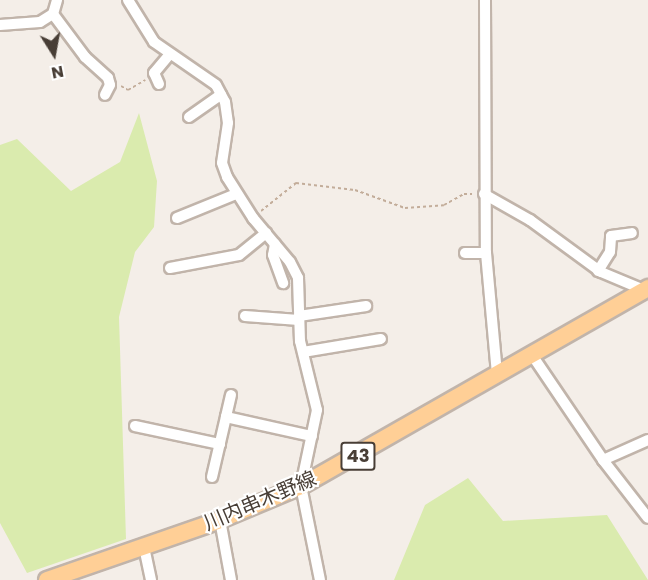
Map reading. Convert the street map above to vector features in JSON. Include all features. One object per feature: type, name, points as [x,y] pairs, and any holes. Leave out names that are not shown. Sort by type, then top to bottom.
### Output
[{"type":"main road","name":"川内串木野線","points":[[47,580],[220,520],[301,486],[646,289]]},
{"type":"street","points":[[0,25],[40,22],[53,14],[57,0]]},
{"type":"street","points":[[128,0],[154,42],[169,55],[216,85],[228,123],[222,163],[236,195],[275,244],[298,278],[303,352],[317,410],[301,486],[320,580]]},
{"type":"street","points":[[484,0],[486,253],[497,374]]},
{"type":"street","points":[[53,14],[85,57],[108,78],[110,85],[105,95]]},
{"type":"street","points":[[159,84],[154,73],[169,55]]},
{"type":"street","points":[[189,117],[221,95]]},
{"type":"street","points":[[484,194],[530,220],[598,271],[646,289]]},
{"type":"street","points":[[177,218],[236,195]]},
{"type":"street","points":[[170,268],[239,255],[266,233]]},
{"type":"street","points":[[598,271],[610,252],[611,236],[632,233]]},
{"type":"street","points":[[275,244],[273,255],[283,283]]},
{"type":"street","points":[[465,253],[486,253]]},
{"type":"street","points":[[245,316],[299,318],[366,306]]},
{"type":"street","points":[[303,352],[381,339]]},
{"type":"street","points":[[532,355],[603,460],[648,518]]},
{"type":"street","points":[[212,477],[231,395]]},
{"type":"street","points":[[226,417],[312,436]]},
{"type":"street","points":[[135,426],[220,444]]},
{"type":"street","points":[[603,460],[648,440]]},
{"type":"street","points":[[220,520],[231,580]]},
{"type":"street","points":[[144,547],[151,580]]},
{"type":"path","points":[[108,78],[128,90],[154,73]]},
{"type":"path","points":[[253,218],[296,183],[355,190],[405,208],[444,205],[464,194],[484,194]]},
{"type":"green space","points":[[139,113],[157,181],[154,227],[135,252],[119,317],[126,539],[27,573],[0,523],[0,145],[17,139],[71,191],[120,162]]},
{"type":"green space","points":[[468,478],[503,521],[607,515],[648,580],[394,580],[425,505]]}]
